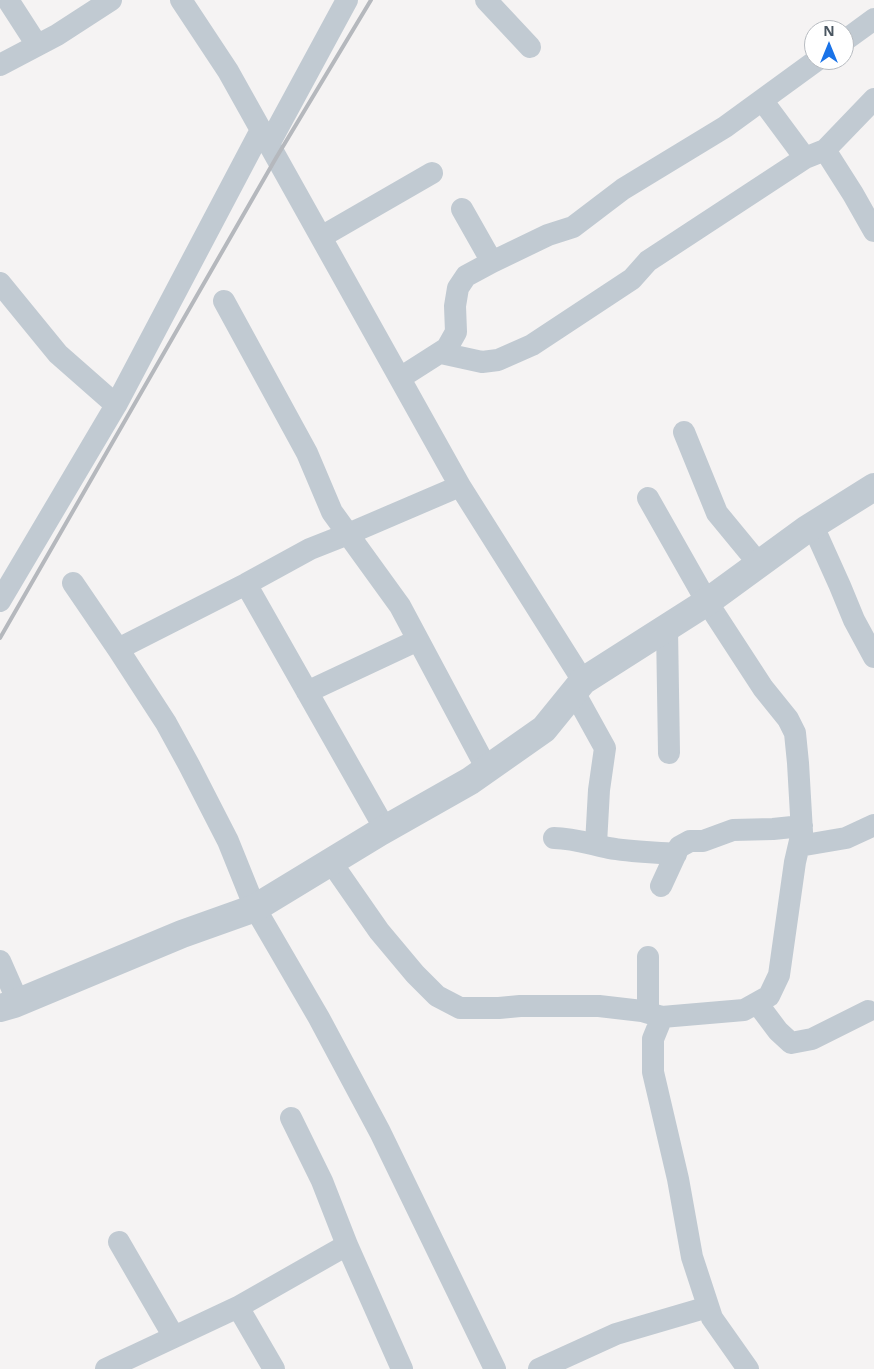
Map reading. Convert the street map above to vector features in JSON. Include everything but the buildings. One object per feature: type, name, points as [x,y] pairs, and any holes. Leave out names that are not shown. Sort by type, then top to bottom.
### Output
[{"type":"street","points":[[8,0],[37,45]]},
{"type":"street","points":[[0,65],[57,35],[111,0]]},
{"type":"street","points":[[181,0],[228,71],[460,486],[578,687],[605,748],[599,790],[596,844]]},
{"type":"street","points":[[0,601],[116,405],[265,137],[347,0]]},
{"type":"street","points":[[486,0],[530,47]]},
{"type":"street","points":[[854,33],[874,19]]},
{"type":"street","points":[[400,378],[447,348],[456,332],[455,306],[458,288],[466,276],[548,235],[573,227],[623,189],[725,127],[804,69]]},
{"type":"street","points":[[441,352],[482,362],[498,360],[532,345],[632,279],[648,262],[805,158],[825,150],[874,99]]},
{"type":"street","points":[[762,100],[805,158]]},
{"type":"street","points":[[825,150],[874,230]]},
{"type":"street","points":[[321,237],[432,174]]},
{"type":"street","points":[[462,209],[492,262]]},
{"type":"street","points":[[0,283],[58,354],[116,405]]},
{"type":"street","points":[[224,301],[307,453],[332,512],[400,606],[487,769]]},
{"type":"street","points":[[684,432],[717,513],[759,564]]},
{"type":"street","points":[[118,649],[246,584],[310,548],[348,534],[460,486]]},
{"type":"street","points":[[0,961],[9,1005],[182,934],[255,908],[385,829],[470,781],[544,729],[578,687],[707,602],[812,526],[874,487]]},
{"type":"street","points":[[331,862],[379,931],[415,974],[436,996],[460,1008],[599,1006],[655,1015],[744,1010],[769,996],[779,975],[800,836],[798,763],[795,732],[788,719],[763,688],[707,602],[648,498]]},
{"type":"street","points":[[812,526],[854,620],[874,657]]},
{"type":"street","points":[[73,583],[166,723],[189,765],[228,840],[255,908],[319,1018],[380,1132],[495,1369]]},
{"type":"street","points":[[246,584],[385,829]]},
{"type":"street","points":[[667,628],[669,753]]},
{"type":"street","points":[[307,692],[418,640]]},
{"type":"street","points":[[661,886],[679,847],[690,840],[702,840],[733,830],[773,829],[800,836],[846,838],[874,825]]},
{"type":"street","points":[[554,838],[567,838],[610,848],[676,854]]},
{"type":"street","points":[[648,957],[655,1015],[653,1072],[678,1179],[692,1257],[712,1318],[748,1369]]},
{"type":"street","points":[[757,1003],[778,1031],[791,1043],[812,1039],[868,1011]]},
{"type":"street","points":[[291,1118],[322,1180],[347,1246],[402,1369]]},
{"type":"street","points":[[119,1242],[174,1337]]},
{"type":"street","points":[[106,1369],[238,1307],[347,1246]]},
{"type":"street","points":[[238,1307],[274,1369]]},
{"type":"street","points":[[539,1369],[616,1334],[708,1307]]},
{"type":"railway","points":[[0,638],[276,158],[371,0]]}]
